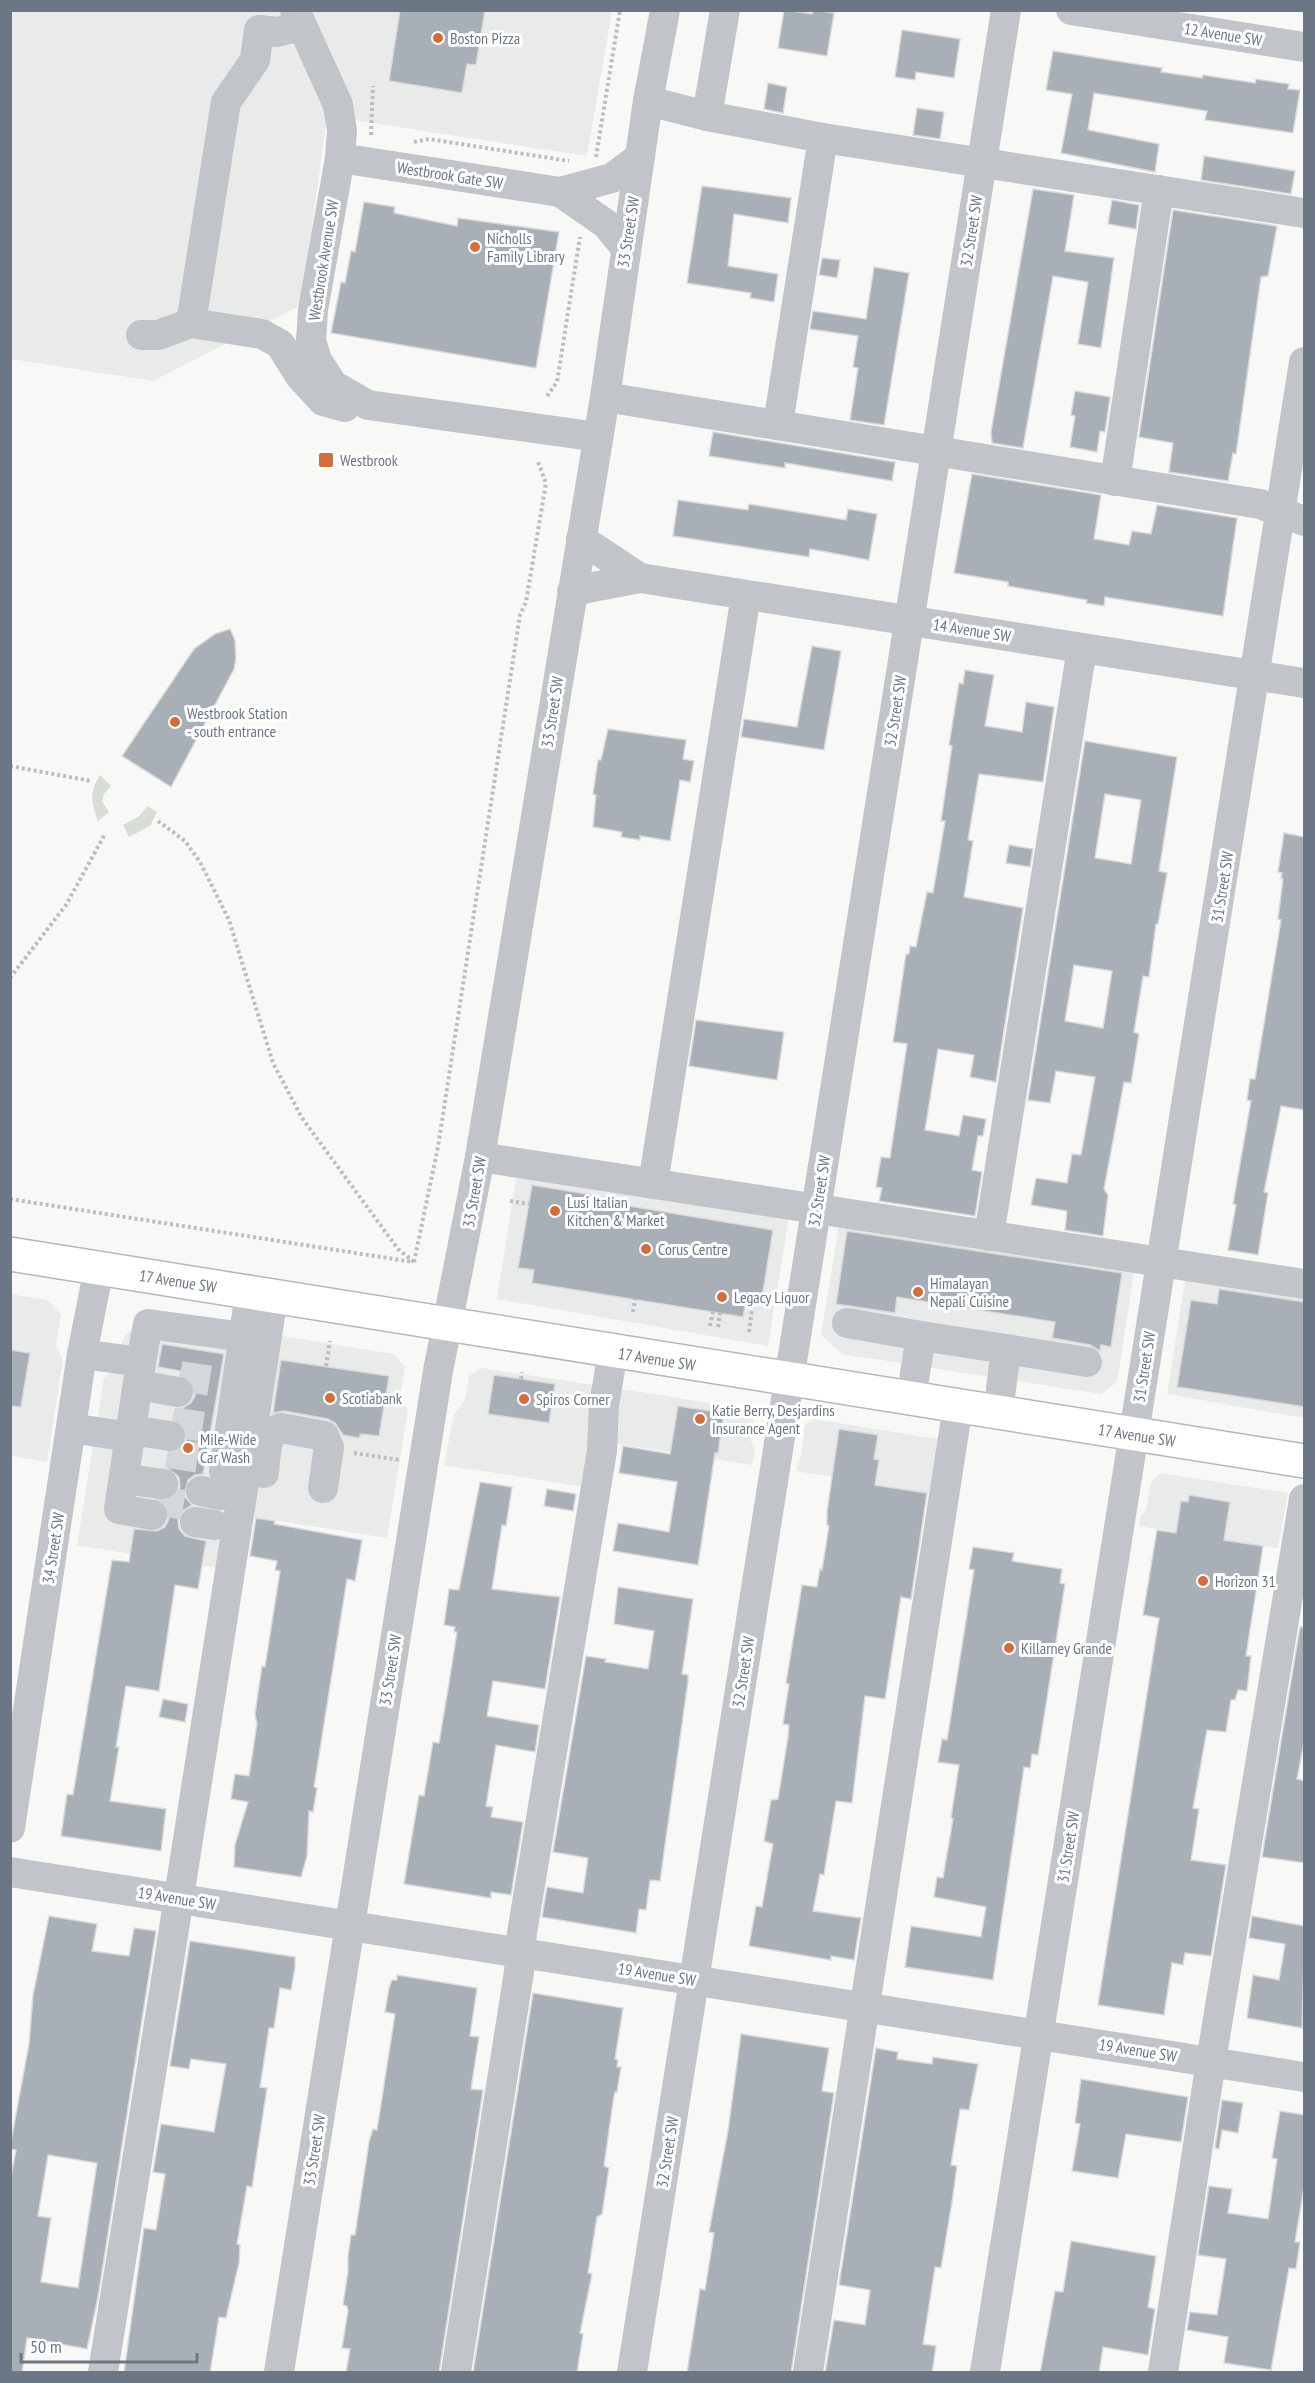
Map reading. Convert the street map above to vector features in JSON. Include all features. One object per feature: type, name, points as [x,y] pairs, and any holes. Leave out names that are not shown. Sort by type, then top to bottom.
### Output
[{"type":"main road","name":"17 Avenue SW","points":[[10,1254],[448,1326],[1305,1461]]},
{"type":"street","name":"33 Street SW","points":[[279,2373],[438,1371],[480,1157],[605,397],[648,101],[665,10]]},
{"type":"street","points":[[707,116],[725,10]]},
{"type":"street","name":"32 Street SW","points":[[632,2373],[1006,10]]},
{"type":"street","name":"12 Avenue SW","points":[[1071,10],[1305,47]]},
{"type":"street","points":[[191,324],[226,102],[255,60],[259,30],[277,32],[298,18]]},
{"type":"street","name":"Westbrook Avenue SW","points":[[298,18],[338,105],[342,130],[340,158],[313,310],[311,341],[318,360],[333,385],[368,405],[598,437]]},
{"type":"street","points":[[648,101],[707,116],[823,138],[1305,213]]},
{"type":"street","points":[[778,424],[823,138]]},
{"type":"street","name":"Westbrook Gate SW","points":[[570,199],[612,178],[640,157]]},
{"type":"street","name":"Westbrook Gate SW","points":[[340,158],[570,199],[606,224],[626,248]]},
{"type":"street","points":[[1115,481],[1160,190]]},
{"type":"street","points":[[262,334],[313,310]]},
{"type":"street","points":[[141,335],[158,335],[191,324],[262,334],[280,344],[300,376],[323,401],[352,409],[368,405]]},
{"type":"street","name":"31 Street SW","points":[[985,2373],[1133,1434],[1256,675],[1292,516],[1305,362]]},
{"type":"street","points":[[605,397],[1260,504],[1292,516]]},
{"type":"street","name":"14 Avenue SW","points":[[581,539],[640,578]]},
{"type":"street","name":"14 Avenue SW","points":[[572,591],[640,578],[1305,683]]},
{"type":"street","points":[[653,1184],[746,595]]},
{"type":"street","points":[[989,1236],[1083,648]]},
{"type":"street","points":[[480,1157],[1305,1284]]},
{"type":"street","name":"34 Street SW","points":[[10,1828],[82,1354],[99,1268]]},
{"type":"street","points":[[231,1553],[216,1539],[216,1453],[244,1337],[261,1295]]},
{"type":"street","points":[[103,2373],[180,1898],[231,1553],[261,1295]]},
{"type":"street","points":[[847,1323],[1087,1362]]},
{"type":"street","points":[[131,1432],[148,1324],[244,1337]]},
{"type":"street","points":[[911,1399],[921,1336]]},
{"type":"street","points":[[998,1413],[1006,1349]]},
{"type":"street","points":[[456,2373],[520,1953],[602,1451],[593,1411],[613,1352]]},
{"type":"street","points":[[82,1354],[131,1432],[168,1445]]},
{"type":"street","points":[[808,2373],[958,1406]]},
{"type":"street","points":[[71,1428],[131,1432],[168,1445]]},
{"type":"street","points":[[263,1479],[269,1435],[281,1428],[324,1436],[329,1447],[323,1488]]},
{"type":"street","points":[[131,1432],[168,1445]]},
{"type":"street","points":[[131,1432],[168,1445]]},
{"type":"street","points":[[1163,2373],[1211,2061],[1305,1499]]},
{"type":"street","name":"19 Avenue SW","points":[[10,1872],[1305,2076]]},
{"type":"path","points":[[595,161],[620,10]]},
{"type":"path","points":[[371,135],[373,86]]},
{"type":"path","points":[[408,146],[416,141],[429,139],[576,162]]},
{"type":"path","points":[[547,396],[557,382],[582,224],[570,199]]},
{"type":"path","points":[[414,1262],[438,1147],[520,615],[526,602],[546,483],[538,462]]},
{"type":"path","points":[[10,766],[91,781]]},
{"type":"path","points":[[158,821],[190,848],[200,862],[229,920],[273,1063],[302,1118],[398,1249],[414,1262]]},
{"type":"path","points":[[10,978],[66,904],[105,834]]},
{"type":"path","points":[[10,1199],[414,1262]]},
{"type":"path","points":[[510,1201],[529,1204]]},
{"type":"path","points":[[633,1312],[635,1299]]},
{"type":"path","points":[[749,1332],[753,1303]]},
{"type":"path","points":[[710,1326],[713,1312]]},
{"type":"path","points":[[717,1327],[720,1313]]},
{"type":"path","points":[[326,1366],[330,1341]]},
{"type":"path","points":[[521,1379],[522,1372]]},
{"type":"path","points":[[352,1453],[402,1461]]},
{"type":"shaded area","points":[[10,11],[612,11],[587,156],[327,116],[301,305],[153,381],[11,359]]},
{"type":"shaded area","points":[[100,775],[111,786],[104,794],[102,801],[109,812],[98,821],[92,798]]},
{"type":"shaded area","points":[[148,806],[157,812],[150,826],[129,837],[123,825],[138,817]]},
{"type":"shaded area","name":"Corus Centre","points":[[517,1172],[789,1216],[768,1346],[497,1299]]},
{"type":"shaded area","points":[[840,1219],[1135,1266],[1117,1382],[1101,1394],[842,1354],[821,1335]]},
{"type":"shaded area","points":[[1188,1263],[1304,1282],[1304,1418],[1167,1394]]},
{"type":"shaded area","points":[[10,1294],[48,1300],[61,1315],[56,1345],[63,1361],[47,1462],[11,1456]]},
{"type":"shaded area","points":[[147,1315],[255,1332],[217,1568],[77,1545],[104,1378],[112,1372],[125,1335]]},
{"type":"shaded area","points":[[275,1335],[394,1354],[405,1367],[400,1397],[408,1410],[387,1538],[247,1516]]},
{"type":"shaded area","points":[[481,1368],[600,1386],[584,1487],[444,1465],[454,1415],[465,1399],[469,1376]]},
{"type":"shaded area","points":[[621,1389],[748,1409],[754,1418],[751,1441],[755,1451],[752,1465],[613,1443]]},
{"type":"shaded area","points":[[814,1419],[944,1440],[936,1494],[796,1471],[801,1456],[805,1425]]},
{"type":"shaded area","points":[[1160,1473],[1288,1493],[1278,1548],[1139,1526],[1140,1517],[1146,1510],[1151,1482]]},
{"type":"building","name":"Boston Pizza","points":[[400,10],[485,10],[476,65],[467,64],[462,93],[389,81]]},
{"type":"building","points":[[784,10],[812,14],[813,10],[834,13],[827,56],[778,48]]},
{"type":"building","points":[[902,30],[960,39],[954,78],[916,72],[915,80],[895,77]]},
{"type":"building","points":[[1053,51],[1162,68],[1161,72],[1202,78],[1203,75],[1255,83],[1256,79],[1289,84],[1288,89],[1300,90],[1293,133],[1205,120],[1207,111],[1094,93],[1088,130],[1159,144],[1155,172],[1061,153],[1072,94],[1046,90]]},
{"type":"building","points":[[768,83],[787,87],[783,113],[764,109]]},
{"type":"building","points":[[917,108],[944,112],[940,139],[913,135]]},
{"type":"building","points":[[1204,156],[1295,171],[1291,194],[1201,180]]},
{"type":"building","points":[[702,186],[791,198],[788,223],[734,214],[728,266],[778,274],[774,302],[750,298],[751,293],[687,283]]},
{"type":"building","points":[[1033,189],[1074,195],[1065,251],[1114,258],[1101,348],[1078,344],[1088,282],[1053,276],[1023,448],[992,443],[991,432]]},
{"type":"building","points":[[1112,200],[1139,205],[1136,229],[1108,224]]},
{"type":"building","points":[[364,202],[395,207],[394,213],[457,226],[458,218],[559,232],[536,368],[331,333],[341,282],[345,283],[351,251],[355,252]]},
{"type":"building","points":[[1173,210],[1277,226],[1268,276],[1261,277],[1236,454],[1233,453],[1228,481],[1169,472],[1173,443],[1139,437]]},
{"type":"building","points":[[822,258],[840,260],[837,278],[819,275]]},
{"type":"building","points":[[874,267],[909,273],[884,425],[850,420],[858,368],[853,367],[858,336],[810,329],[813,311],[866,319]]},
{"type":"building","points":[[1075,391],[1110,397],[1105,432],[1100,431],[1097,452],[1070,447],[1075,416],[1071,415]]},
{"type":"building","points":[[713,432],[895,462],[892,481],[785,463],[785,468],[709,456]]},
{"type":"building","points":[[972,474],[1101,495],[1094,539],[1129,545],[1132,531],[1151,534],[1157,505],[1237,518],[1223,616],[1105,597],[1104,606],[1086,603],[1087,600],[1008,586],[1008,582],[954,573]]},
{"type":"building","points":[[678,500],[748,510],[749,504],[846,520],[848,509],[877,514],[869,560],[810,549],[809,557],[673,536]]},
{"type":"building","name":"Westbrook Station - south entrance","points":[[230,629],[235,640],[234,669],[171,787],[122,756],[194,649],[215,634]]},
{"type":"building","points":[[812,646],[841,651],[824,750],[741,737],[744,719],[797,727]]},
{"type":"building","points":[[965,670],[994,675],[985,726],[1022,732],[1026,702],[1054,707],[1043,782],[979,774],[968,840],[973,841],[964,897],[1023,908],[996,1082],[970,1077],[974,1055],[938,1049],[925,1130],[959,1136],[963,1115],[986,1119],[983,1136],[978,1136],[972,1170],[982,1172],[975,1216],[879,1201],[882,1188],[876,1187],[881,1157],[890,1158],[907,1044],[893,1042],[906,954],[909,954],[910,946],[916,947],[927,892],[933,893],[945,821],[941,821],[952,746],[949,745],[959,683],[963,684]]},
{"type":"building","points":[[608,729],[686,740],[683,759],[694,761],[690,782],[680,780],[670,841],[640,836],[640,840],[621,837],[622,832],[593,827],[596,795],[593,794],[598,760],[601,760]]},
{"type":"building","points":[[1085,741],[1177,757],[1159,871],[1167,873],[1158,924],[1156,924],[1149,977],[1143,976],[1134,1032],[1139,1034],[1131,1083],[1124,1082],[1104,1189],[1108,1195],[1103,1236],[1065,1230],[1067,1211],[1031,1205],[1036,1178],[1067,1183],[1072,1154],[1081,1155],[1095,1077],[1056,1071],[1050,1103],[1028,1100]],"holes":[[[1105,794],[1141,800],[1131,864],[1095,858]],[[1074,965],[1112,971],[1103,1028],[1065,1021]]]},
{"type":"building","points":[[1284,833],[1305,837],[1305,1110],[1281,1106],[1264,1192],[1268,1193],[1258,1255],[1228,1250],[1236,1205],[1233,1204],[1251,1101],[1247,1100],[1250,1079],[1255,1079],[1281,920],[1278,919],[1283,879],[1281,878],[1282,873],[1278,872]]},
{"type":"building","points":[[1009,845],[1033,849],[1030,867],[1006,863]]},
{"type":"building","points":[[696,1020],[784,1032],[777,1080],[689,1066]]},
{"type":"building","name":"Corus Centre","points":[[532,1185],[624,1200],[623,1205],[773,1230],[761,1304],[746,1302],[743,1317],[532,1283],[534,1270],[518,1268]]},
{"type":"building","points":[[847,1231],[1122,1273],[1111,1347],[1101,1345],[1100,1351],[1090,1345],[1052,1338],[1055,1322],[897,1297],[895,1313],[836,1304]]},
{"type":"building","points":[[1219,1289],[1305,1302],[1305,1407],[1177,1387],[1191,1300],[1217,1304]]},
{"type":"building","points":[[162,1344],[224,1354],[203,1474],[195,1475],[188,1480],[184,1496],[192,1505],[182,1511],[178,1520],[179,1529],[185,1536],[206,1541],[198,1589],[175,1585],[159,1691],[126,1686],[116,1747],[119,1747],[110,1801],[166,1809],[161,1851],[61,1836],[67,1794],[73,1795],[112,1560],[129,1562],[134,1529],[157,1531],[165,1527],[169,1519],[168,1510],[162,1501],[176,1495],[180,1487],[179,1477],[166,1467],[168,1453],[177,1452],[187,1439],[186,1429],[173,1419],[175,1409],[183,1408],[191,1403],[195,1396],[194,1387],[189,1378],[180,1375],[181,1371],[158,1367]]},
{"type":"building","points":[[10,1350],[30,1353],[21,1407],[10,1406]]},
{"type":"building","name":"Scotiabank","points":[[281,1360],[389,1376],[379,1436],[360,1434],[360,1438],[343,1435],[335,1423],[328,1419],[284,1411],[273,1413]]},
{"type":"building","name":"Spiros Corner","points":[[494,1375],[555,1384],[549,1423],[488,1414]]},
{"type":"building","points":[[678,1406],[724,1413],[718,1453],[715,1453],[698,1565],[613,1551],[618,1523],[669,1532],[677,1482],[619,1473],[623,1446],[670,1454]]},
{"type":"building","points":[[839,1429],[878,1435],[874,1459],[879,1460],[875,1485],[927,1493],[911,1599],[901,1597],[885,1699],[865,1696],[852,1803],[836,1801],[824,1875],[820,1874],[813,1911],[861,1918],[854,1960],[831,1956],[831,1960],[749,1946],[756,1906],[762,1907],[773,1844],[764,1841],[771,1800],[778,1799],[788,1737],[789,1725],[783,1724],[789,1684],[786,1683],[802,1585],[817,1587],[820,1569],[822,1570],[829,1526],[827,1525],[827,1512]]},
{"type":"building","points":[[480,1482],[512,1487],[506,1526],[502,1525],[492,1589],[560,1597],[545,1689],[493,1681],[487,1716],[539,1725],[535,1752],[496,1745],[486,1806],[493,1807],[491,1817],[523,1822],[511,1895],[491,1892],[491,1898],[404,1884],[419,1795],[424,1796],[433,1742],[439,1743],[457,1632],[454,1632],[455,1627],[444,1625],[449,1589],[459,1590]]},
{"type":"building","points":[[547,1489],[576,1494],[573,1511],[544,1506]]},
{"type":"building","points":[[1189,1495],[1230,1502],[1224,1540],[1263,1546],[1246,1656],[1251,1656],[1247,1691],[1238,1690],[1235,1700],[1231,1700],[1226,1732],[1207,1730],[1193,1808],[1199,1809],[1191,1860],[1226,1865],[1211,1956],[1185,1953],[1183,1965],[1172,1963],[1164,2015],[1098,2005],[1159,1618],[1143,1615],[1157,1530],[1176,1533],[1181,1501],[1188,1502]]},
{"type":"building","points":[[256,1518],[275,1521],[274,1524],[362,1540],[355,1581],[347,1579],[314,1787],[317,1788],[313,1812],[309,1811],[307,1856],[301,1877],[234,1867],[235,1845],[248,1802],[231,1799],[235,1774],[249,1776],[257,1724],[255,1714],[262,1666],[265,1667],[280,1571],[275,1570],[277,1561],[250,1556]]},
{"type":"building","points":[[973,1547],[1014,1553],[1012,1561],[1062,1569],[1060,1583],[1065,1584],[1038,1755],[1032,1754],[1030,1768],[1024,1767],[993,1980],[905,1967],[911,1926],[981,1937],[986,1907],[934,1897],[937,1877],[943,1878],[959,1765],[938,1762],[942,1739],[947,1740],[974,1570],[969,1569]]},
{"type":"building","points":[[618,1587],[693,1599],[682,1674],[688,1675],[688,1681],[660,1881],[650,1880],[646,1910],[639,1909],[636,1933],[542,1917],[547,1887],[583,1893],[588,1858],[553,1852],[586,1656],[606,1659],[605,1662],[648,1669],[654,1631],[614,1624]]},
{"type":"building","points":[[1300,1627],[1305,1627],[1305,1737],[1297,1779],[1305,1781],[1305,1863],[1262,1857]]},
{"type":"building","points":[[163,1699],[188,1704],[185,1722],[159,1717]]},
{"type":"building","points":[[49,1916],[97,1924],[92,1951],[129,1956],[134,1928],[156,1931],[98,2297],[87,2349],[27,2338],[22,2373],[10,2373],[10,2182],[16,2150],[10,2147],[29,2044],[33,1995]],"holes":[[[48,2155],[97,2163],[78,2288],[41,2282],[51,2218],[38,2216]]]},
{"type":"building","points":[[1252,1916],[1305,1926],[1302,2028],[1247,2018],[1253,1975],[1279,1980],[1285,1944],[1249,1938]]},
{"type":"building","points":[[190,1941],[295,1957],[295,1967],[291,1990],[280,1988],[274,2028],[269,2028],[260,2087],[267,2088],[252,2187],[247,2186],[237,2244],[240,2245],[239,2263],[226,2318],[219,2317],[210,2373],[124,2373],[144,2228],[156,2230],[165,2174],[153,2172],[161,2124],[214,2132],[226,2064],[191,2059],[189,2069],[170,2066]]},
{"type":"building","points":[[397,1975],[477,1988],[470,2036],[479,2037],[471,2089],[483,2090],[439,2373],[346,2373],[350,2349],[342,2348],[348,2311],[347,2306],[343,2305],[348,2256],[351,2235],[355,2235],[369,2142],[373,2129],[377,2130],[395,2014],[385,2012],[389,1988],[392,1980],[397,1980]]},
{"type":"building","points":[[533,1993],[623,2008],[615,2059],[618,2060],[617,2067],[621,2067],[613,2102],[604,2166],[609,2168],[602,2214],[597,2217],[588,2273],[592,2274],[580,2333],[583,2334],[577,2373],[473,2373]]},
{"type":"building","points":[[741,2034],[829,2048],[822,2091],[834,2093],[791,2373],[687,2373],[700,2289],[705,2290],[714,2233],[709,2232],[728,2131]]},
{"type":"building","points":[[876,2048],[898,2052],[897,2059],[932,2064],[933,2057],[978,2064],[969,2110],[960,2109],[951,2165],[957,2166],[952,2202],[941,2268],[935,2267],[923,2344],[936,2346],[932,2373],[825,2373],[834,2320],[865,2325],[870,2290],[839,2285]]},
{"type":"building","points":[[1081,2079],[1188,2097],[1181,2142],[1126,2134],[1118,2178],[1072,2171],[1080,2124],[1075,2123]]},
{"type":"building","points":[[1222,2100],[1243,2103],[1238,2133],[1222,2130],[1219,2149],[1215,2148]]},
{"type":"building","points":[[1280,2111],[1305,2115],[1305,2180],[1295,2242],[1300,2242],[1296,2269],[1289,2268],[1271,2370],[1224,2363],[1228,2337],[1187,2330],[1190,2312],[1217,2315],[1226,2259],[1198,2255],[1209,2186],[1232,2189],[1228,2213],[1268,2219],[1277,2159],[1272,2158]]},
{"type":"building","points":[[1071,2241],[1156,2256],[1148,2307],[1155,2309],[1148,2355],[1103,2347],[1099,2373],[1040,2373],[1055,2291],[1063,2292]]},
{"type":"tunnel","points":[[180,1376],[218,1382]]},
{"type":"tunnel","points":[[173,1422],[210,1428]]},
{"type":"tunnel","points":[[168,1453],[206,1459]]},
{"type":"tunnel","points":[[154,1500],[198,1507]]},
{"type":"place","name":"Boston Pizza","points":[[438,38]]},
{"type":"place","name":"Nicholls Family Library","points":[[475,247]]},
{"type":"place","name":"Westbrook","points":[[326,460]]},
{"type":"place","name":"Westbrook Station - south entrance","points":[[175,722]]},
{"type":"place","name":"Lusi Italian Kitchen & Market","points":[[555,1211]]},
{"type":"place","name":"Corus Centre","points":[[646,1249]]},
{"type":"place","name":"Himalayan Nepali Cuisine","points":[[918,1292]]},
{"type":"place","name":"Legacy Liquor","points":[[722,1297]]},
{"type":"place","name":"Scotiabank","points":[[330,1398]]},
{"type":"place","name":"Spiros Corner","points":[[524,1399]]},
{"type":"place","name":"Katie Berry, Desjardins Insurance Agent","points":[[700,1419]]},
{"type":"place","name":"Mile-Wide Car Wash","points":[[188,1448]]},
{"type":"place","name":"Horizon 31","points":[[1203,1581]]},
{"type":"place","name":"Killarney Grande","points":[[1009,1648]]}]
